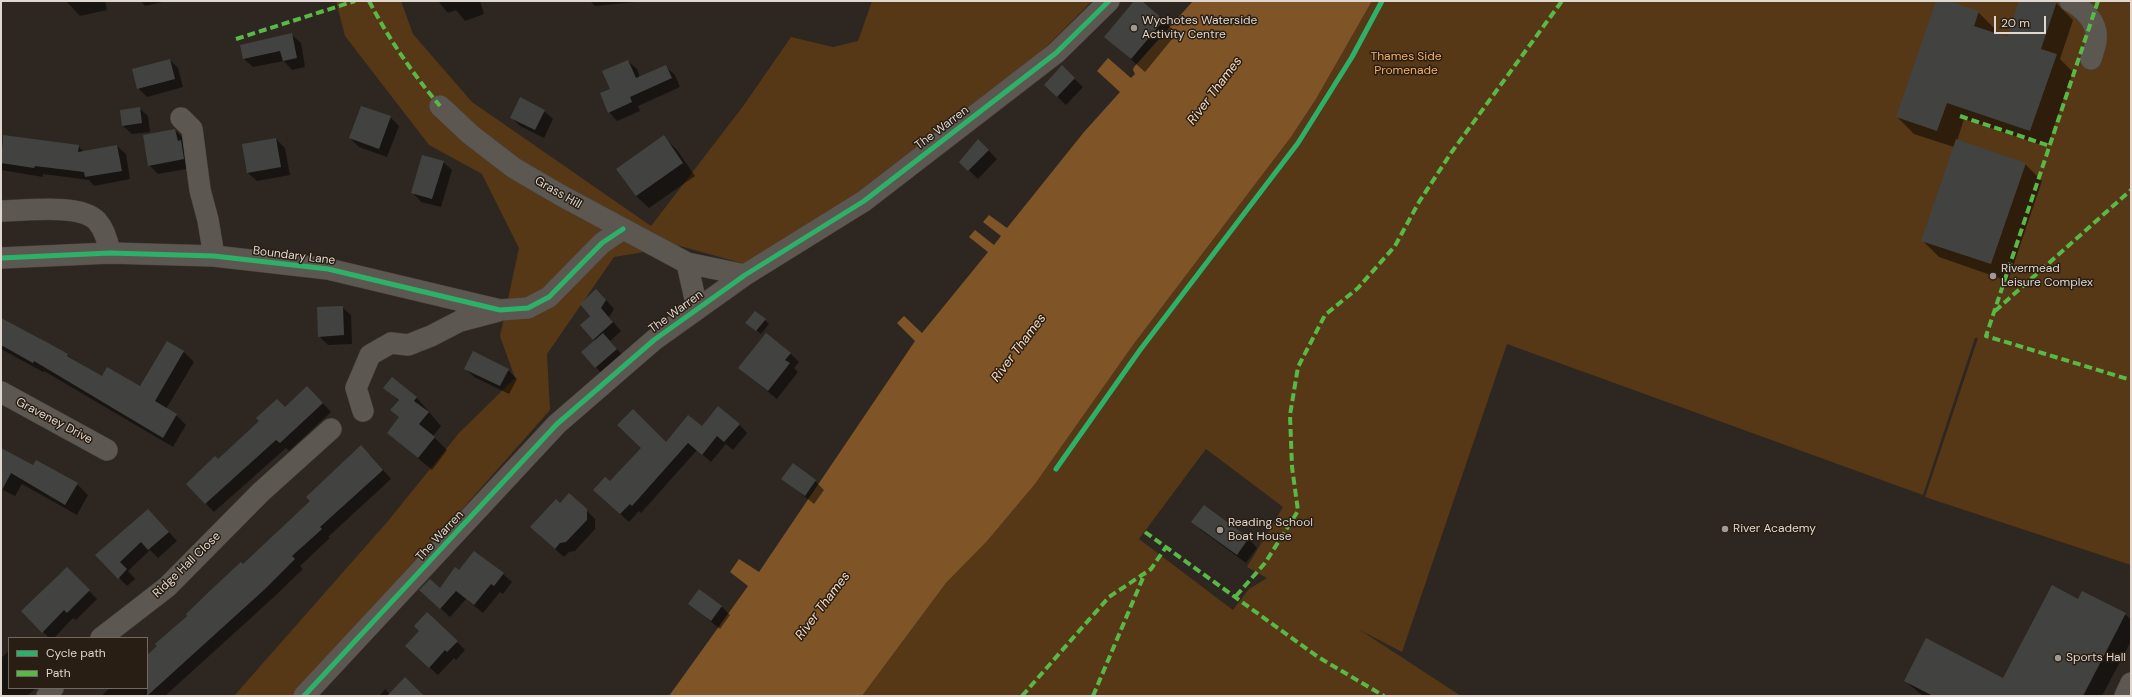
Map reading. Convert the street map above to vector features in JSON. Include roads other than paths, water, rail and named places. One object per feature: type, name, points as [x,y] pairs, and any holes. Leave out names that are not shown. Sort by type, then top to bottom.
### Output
[{"type":"street","name":"The Warren","points":[[304,696],[557,424],[654,340],[745,274],[864,201],[1056,53],[1109,1]]},
{"type":"street","points":[[2070,1],[2082,8],[2092,21],[2097,39],[2091,59]]},
{"type":"street","name":"Grass Hill","points":[[440,106],[471,135],[514,168],[623,229],[687,263],[745,274]]},
{"type":"street","points":[[181,118],[192,129],[200,190],[208,220],[214,256]]},
{"type":"street","points":[[1,211],[60,210],[87,214],[98,222],[106,235],[110,252]]},
{"type":"street","name":"Boundary Lane","points":[[1,258],[110,252],[214,256],[328,269],[500,310],[528,308],[549,296],[602,243],[623,229]]},
{"type":"street","points":[[687,263],[698,308]]},
{"type":"street","points":[[364,411],[356,388],[370,355],[391,343],[408,345],[431,336],[460,321],[500,310]]},
{"type":"street","name":"Graveney Drive","points":[[1,392],[107,450]]},
{"type":"street","name":"Ridge Hall Close","points":[[102,637],[167,587],[257,502],[331,429]]},
{"type":"street","points":[[2125,696],[2131,683]]},
{"type":"water","name":"River Thames","points":[[1193,1],[1372,1],[1316,99],[1291,137],[1133,345],[1035,484],[987,541],[946,583],[862,696],[669,696],[748,586],[730,572],[739,559],[759,572],[915,341],[897,323],[904,316],[922,333],[988,252],[969,237],[975,230],[994,245],[1001,236],[983,222],[989,215],[1007,228],[1084,132],[1120,92],[1097,71],[1108,58],[1131,78],[1135,74],[1133,70],[1134,67]]},
{"type":"place","name":"Wychotes Waterside Activity Centre","points":[[1134,28]]},
{"type":"place","name":"Rivermead Leisure Complex","points":[[1993,276]]},
{"type":"place","name":"River Academy","points":[[1725,529]]},
{"type":"place","name":"Reading School Boat House","points":[[1220,530]]},
{"type":"place","name":"Sports Hall","points":[[2058,658]]},
{"type":"park label","name":"Thames Side Promenade","points":[[1406,64]]}]
